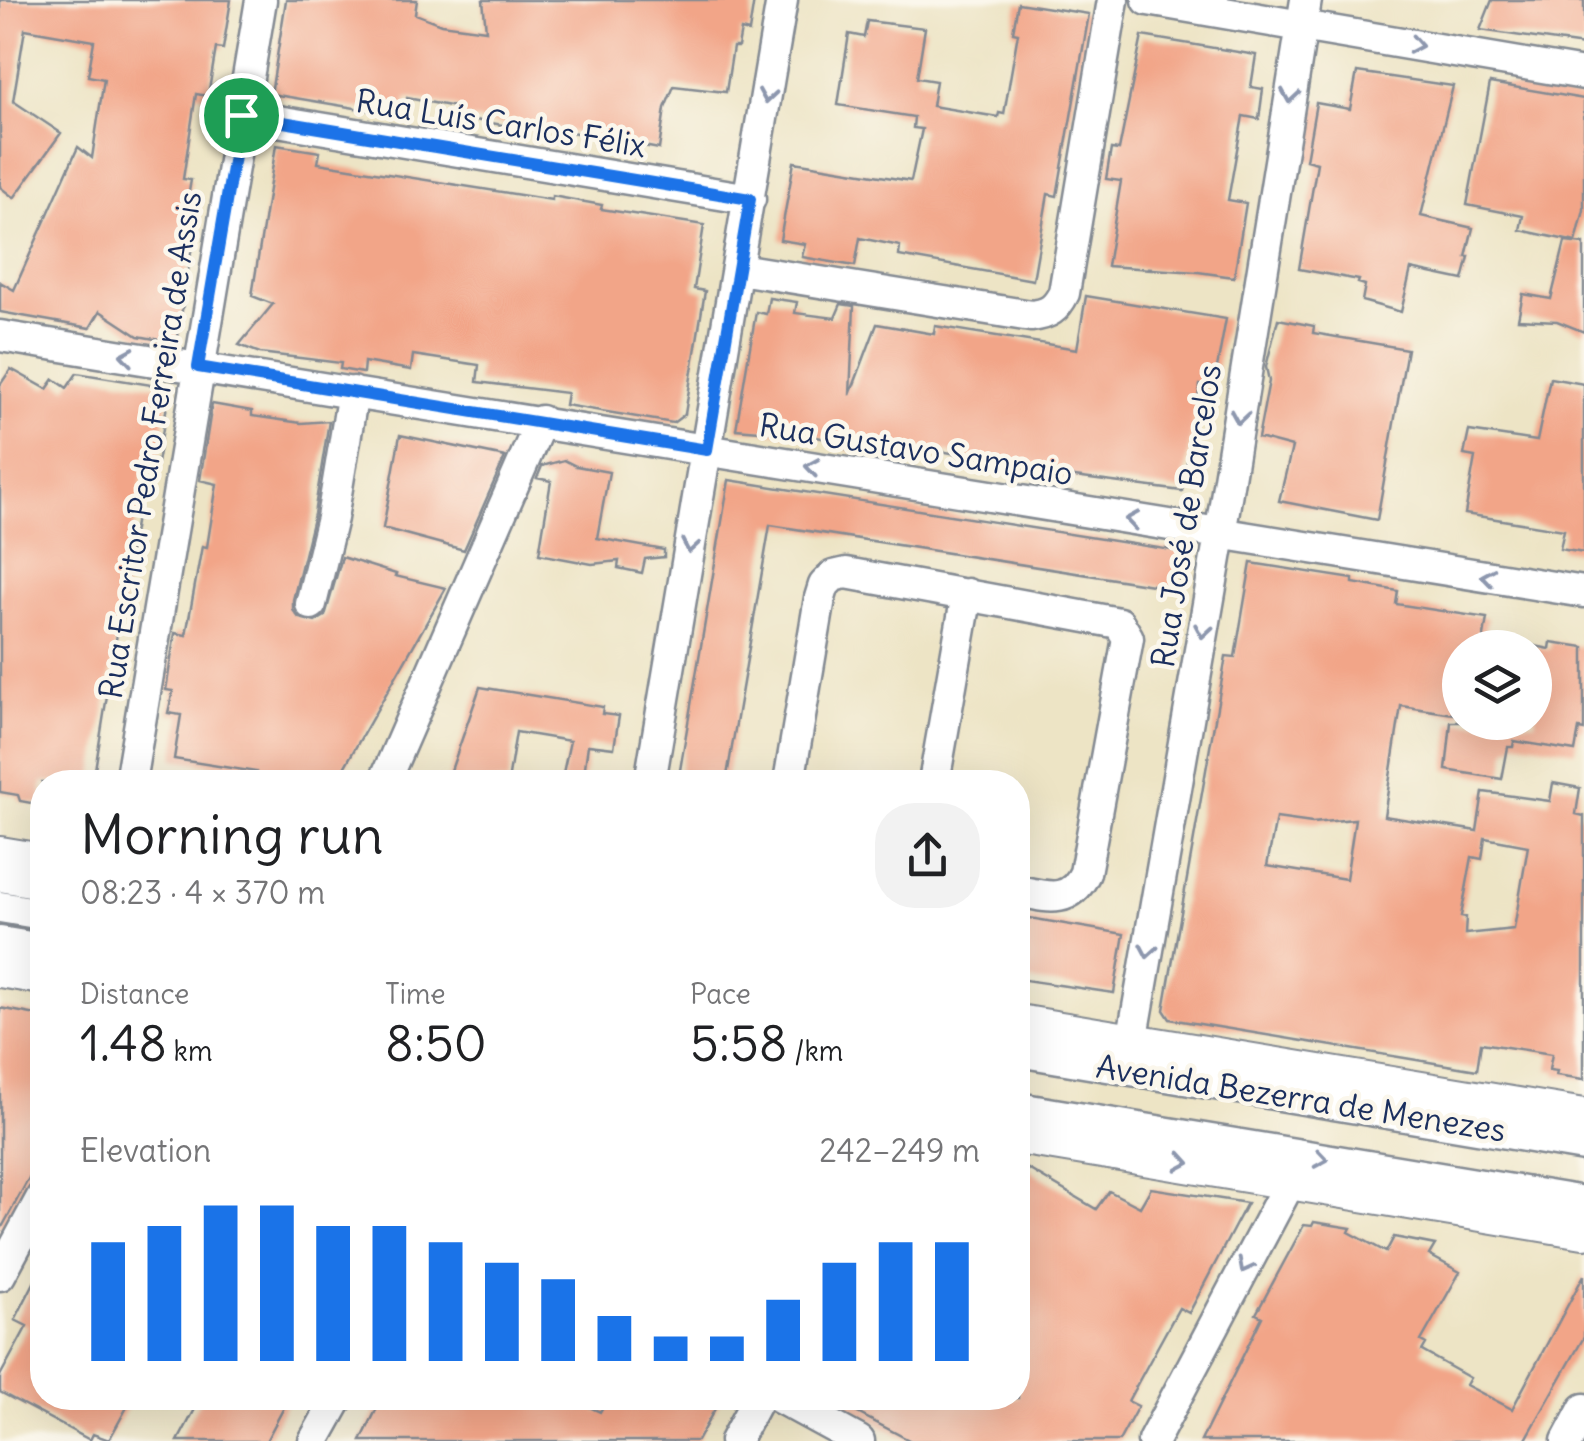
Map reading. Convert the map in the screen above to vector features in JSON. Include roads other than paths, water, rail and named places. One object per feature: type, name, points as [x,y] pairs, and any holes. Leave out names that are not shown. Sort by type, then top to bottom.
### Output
[{"type":"main road","points":[[0,856],[30,861]]},
{"type":"main road","points":[[0,968],[30,974]]},
{"type":"main road","name":"Avenida Bezerra de Menezes","points":[[1030,1026],[1584,1118]]},
{"type":"main road","points":[[1030,1137],[1584,1229]]},
{"type":"street","name":"Rua Escritor Pedro Ferreira de Assis","points":[[132,770],[261,0]]},
{"type":"street","points":[[652,770],[782,0]]},
{"type":"street","points":[[739,269],[1031,316],[1046,314],[1058,306],[1064,293],[1113,0]]},
{"type":"street","points":[[1148,0],[1304,13],[1584,74]]},
{"type":"street","name":"Rua José de Barcelos","points":[[1132,1042],[1220,535],[1304,13]]},
{"type":"street","name":"Rua Luís Carlos Félix","points":[[241,115],[750,199]]},
{"type":"street","name":"Rua Gustavo Sampaio","points":[[0,336],[1584,592]]},
{"type":"street","points":[[311,604],[332,518],[353,392]]},
{"type":"street","points":[[389,770],[541,422]]},
{"type":"street","points":[[791,770],[824,585],[833,576],[846,573],[1119,622],[1128,638],[1086,874],[1066,897],[1030,894]]},
{"type":"street","points":[[936,770],[967,594]]},
{"type":"street","points":[[0,876],[30,880]]},
{"type":"street","points":[[0,907],[30,912]]},
{"type":"street","points":[[0,942],[30,947]]},
{"type":"street","name":"Avenida Bezerra de Menezes","points":[[1030,1053],[1584,1146]]},
{"type":"street","name":"Avenida Bezerra de Menezes","points":[[1030,1110],[1584,1202]]},
{"type":"street","points":[[1153,1441],[1291,1180]]},
{"type":"street","points":[[0,1275],[30,1219]]},
{"type":"street","points":[[1567,1441],[1584,1409]]},
{"type":"street","points":[[314,1441],[331,1410]]},
{"type":"street","points":[[735,1441],[752,1410]]},
{"type":"street","points":[[802,1410],[859,1441]]}]
